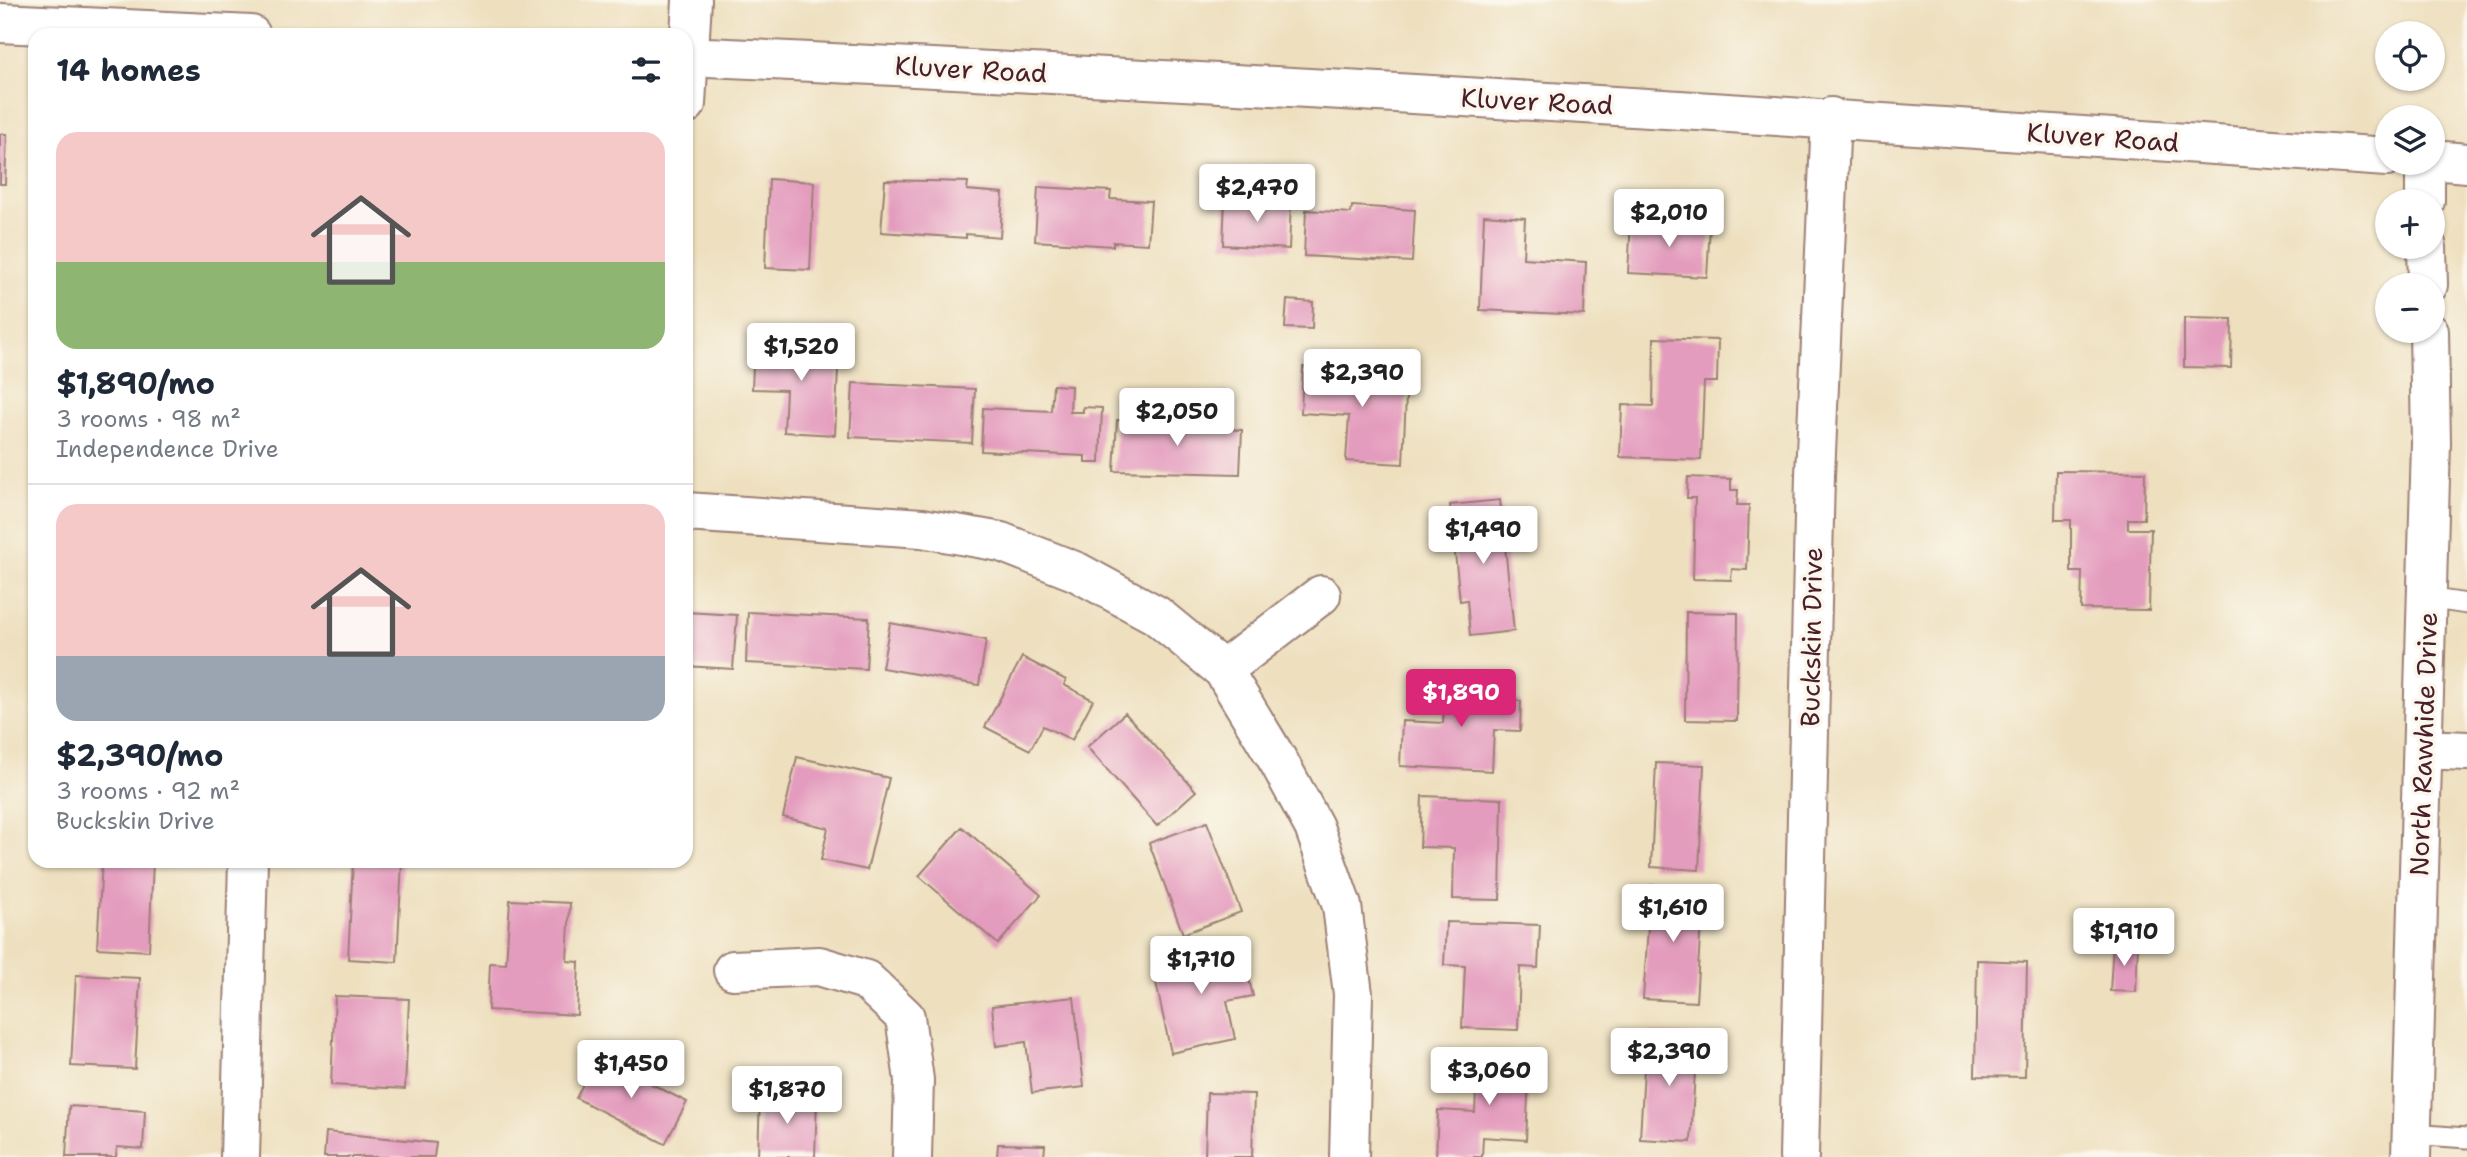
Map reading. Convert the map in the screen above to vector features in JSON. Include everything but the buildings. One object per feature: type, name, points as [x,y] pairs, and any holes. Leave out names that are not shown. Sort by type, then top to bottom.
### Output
[{"type":"street","points":[[690,28],[692,0]]},
{"type":"street","points":[[0,23],[105,28]]},
{"type":"street","name":"Kluver Road","points":[[693,56],[992,70],[1831,117],[2375,156]]},
{"type":"street","name":"Buckskin Drive","points":[[1799,1157],[1816,462],[1831,117]]},
{"type":"street","points":[[2445,161],[2467,163]]},
{"type":"street","name":"North Rawhide Drive","points":[[2411,1145],[2431,443],[2429,343]]},
{"type":"street","points":[[693,512],[922,528],[1001,542],[1077,572],[1156,615],[1223,670],[1280,764],[1314,827],[1342,906],[1353,994],[1349,1157]]},
{"type":"street","points":[[1223,670],[1321,596]]},
{"type":"street","points":[[2423,748],[2467,751]]},
{"type":"street","points":[[240,1157],[248,868]]},
{"type":"street","points":[[733,970],[819,966],[866,980],[905,1017],[914,1080],[912,1157]]},
{"type":"lane","points":[[2427,598],[2467,604]]},
{"type":"lane","points":[[2411,1145],[2467,1138]]}]
